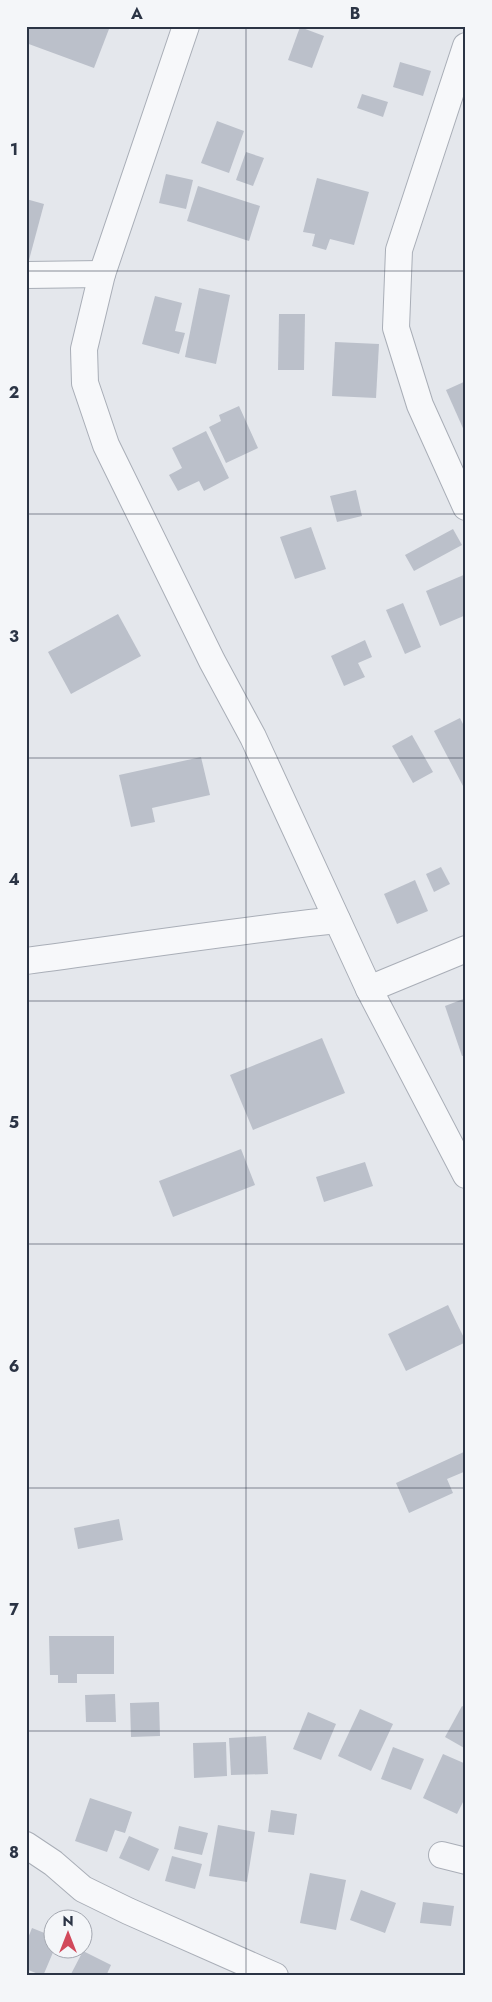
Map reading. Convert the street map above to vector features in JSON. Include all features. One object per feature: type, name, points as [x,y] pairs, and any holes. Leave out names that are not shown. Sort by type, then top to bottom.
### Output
[{"type":"street","points":[[186,26],[102,274],[84,349],[85,383],[106,445],[212,661],[253,737],[369,989],[466,1175]]},
{"type":"street","points":[[466,46],[399,250],[396,328],[420,405],[466,507]]},
{"type":"street","points":[[26,275],[102,274]]},
{"type":"street","points":[[26,961],[228,932],[337,920]]},
{"type":"street","points":[[369,989],[466,949]]},
{"type":"street","points":[[26,1845],[53,1863],[83,1889],[275,1976]]},
{"type":"building","points":[[29,26],[101,26],[109,29],[94,68],[26,43],[26,34]]},
{"type":"building","points":[[300,27],[324,36],[312,68],[288,60]]},
{"type":"building","points":[[400,62],[431,71],[423,96],[393,87]]},
{"type":"building","points":[[362,94],[388,102],[383,117],[357,108]]},
{"type":"building","points":[[217,121],[244,131],[229,173],[201,163]]},
{"type":"building","points":[[246,152],[264,158],[253,186],[236,180]]},
{"type":"building","points":[[166,174],[193,180],[186,209],[159,203]]},
{"type":"building","points":[[317,178],[369,192],[354,245],[330,239],[326,250],[312,246],[315,234],[303,232]]},
{"type":"building","points":[[198,186],[260,206],[249,241],[187,221]]},
{"type":"building","points":[[26,199],[44,204],[29,260],[26,260]]},
{"type":"building","points":[[199,288],[230,295],[216,364],[185,357]]},
{"type":"building","points":[[155,296],[182,303],[175,331],[185,333],[179,354],[142,344]]},
{"type":"building","points":[[279,314],[305,314],[304,370],[278,370]]},
{"type":"building","points":[[335,342],[379,344],[376,398],[332,396]]},
{"type":"building","points":[[466,381],[466,435],[446,390]]},
{"type":"building","points":[[239,406],[258,448],[226,463],[209,427],[221,421],[219,415]]},
{"type":"building","points":[[206,431],[229,478],[204,491],[199,481],[178,491],[169,475],[182,468],[172,448]]},
{"type":"building","points":[[356,490],[362,516],[337,522],[330,496]]},
{"type":"building","points":[[311,527],[326,569],[295,579],[280,537]]},
{"type":"building","points":[[453,529],[462,545],[414,571],[405,555]]},
{"type":"building","points":[[466,574],[466,615],[440,626],[426,591]]},
{"type":"building","points":[[403,603],[421,647],[405,654],[386,610]]},
{"type":"building","points":[[118,614],[141,656],[71,694],[48,652]]},
{"type":"building","points":[[365,640],[372,657],[358,663],[365,677],[344,686],[331,656]]},
{"type":"building","points":[[460,718],[466,730],[466,785],[463,786],[434,731]]},
{"type":"building","points":[[412,735],[433,772],[413,783],[392,746]]},
{"type":"building","points":[[201,757],[210,795],[152,808],[155,822],[131,827],[119,775]]},
{"type":"building","points":[[441,867],[450,884],[434,892],[426,874]]},
{"type":"building","points":[[415,880],[428,911],[397,924],[384,894]]},
{"type":"building","points":[[466,998],[466,1055],[462,1056],[445,1006]]},
{"type":"building","points":[[322,1038],[345,1093],[253,1130],[230,1075]]},
{"type":"building","points":[[241,1149],[255,1185],[173,1217],[159,1181]]},
{"type":"building","points":[[365,1162],[373,1186],[324,1202],[316,1177]]},
{"type":"building","points":[[448,1305],[466,1342],[406,1371],[388,1334]]},
{"type":"building","points":[[466,1451],[466,1471],[447,1479],[453,1493],[409,1513],[396,1483]]},
{"type":"building","points":[[119,1519],[123,1540],[78,1549],[74,1528]]},
{"type":"building","points":[[49,1636],[114,1636],[114,1674],[77,1674],[77,1683],[58,1683],[58,1675],[50,1675]]},
{"type":"building","points":[[115,1694],[116,1722],[86,1722],[85,1695]]},
{"type":"building","points":[[159,1702],[160,1736],[131,1737],[130,1703]]},
{"type":"building","points":[[462,1706],[466,1708],[466,1749],[445,1737]]},
{"type":"building","points":[[360,1709],[393,1724],[371,1771],[338,1756]]},
{"type":"building","points":[[308,1712],[336,1724],[321,1760],[293,1749]]},
{"type":"building","points":[[266,1736],[268,1774],[231,1775],[229,1738]]},
{"type":"building","points":[[226,1742],[227,1776],[194,1778],[193,1743]]},
{"type":"building","points":[[393,1747],[424,1759],[411,1790],[381,1779]]},
{"type":"building","points":[[443,1754],[466,1764],[466,1796],[457,1814],[423,1798]]},
{"type":"building","points":[[90,1798],[132,1812],[125,1833],[115,1830],[107,1852],[75,1841]]},
{"type":"building","points":[[271,1810],[297,1814],[294,1835],[268,1832]]},
{"type":"building","points":[[218,1825],[255,1832],[247,1882],[209,1876]]},
{"type":"building","points":[[179,1826],[208,1833],[202,1855],[174,1849]]},
{"type":"building","points":[[129,1836],[159,1849],[149,1871],[119,1858]]},
{"type":"building","points":[[172,1856],[202,1864],[195,1889],[165,1881]]},
{"type":"building","points":[[310,1873],[346,1880],[336,1930],[300,1923]]},
{"type":"building","points":[[361,1890],[396,1903],[385,1933],[350,1920]]},
{"type":"building","points":[[423,1902],[454,1906],[451,1926],[420,1923]]},
{"type":"building","points":[[32,1928],[42,1932],[42,1960],[50,1960],[43,1976],[26,1969],[26,1943]]},
{"type":"building","points":[[92,1956],[111,1965],[106,1976],[70,1976],[78,1960],[92,1960]]}]
